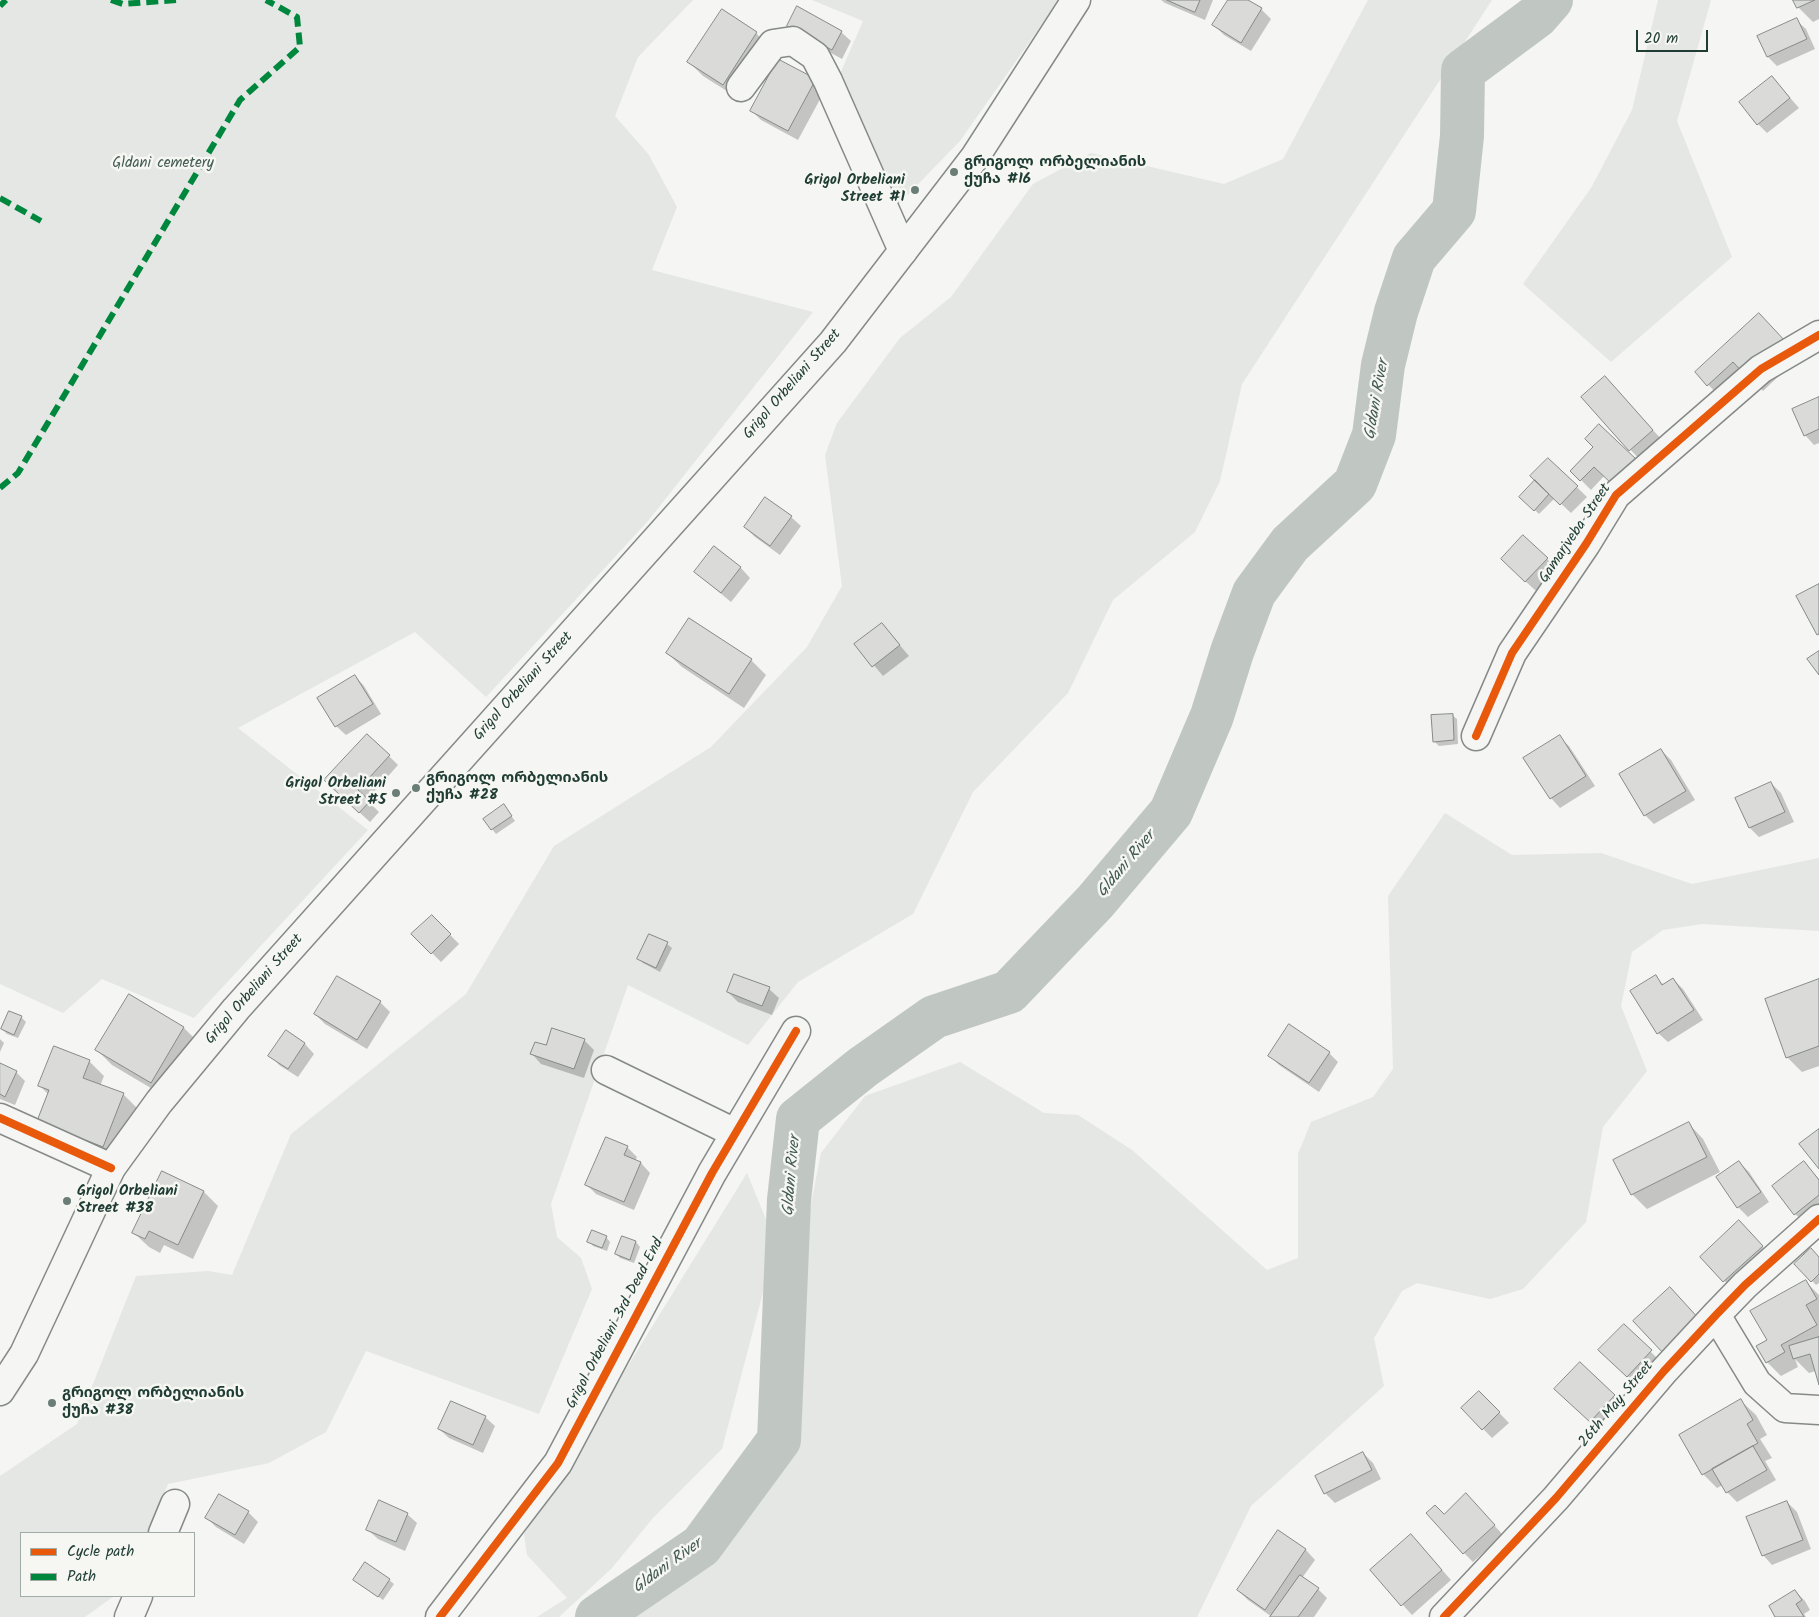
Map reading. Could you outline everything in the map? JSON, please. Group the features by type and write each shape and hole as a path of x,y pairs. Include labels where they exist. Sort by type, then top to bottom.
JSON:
{"street":[{"name":"Grigol Orbeliani Street","path":"0,1390 24,1354 111,1168 159,1102 236,1009 833,342 975,157 1076,0"},
{"path":"741,87 773,44 793,41 815,56 903,251"},
{"name":"Gamarjveba Street","path":"1476,736 1512,653 1616,496 1761,369 1819,335"},
{"name":"Grigol Orbeliani 3rd Dead End","path":"440,1617 558,1463 712,1173 796,1031"},
{"path":"606,1070 735,1133"},
{"path":"0,1118 111,1168"},
{"name":"26th May Street","path":"1444,1617 1556,1498 1664,1371 1716,1315 1819,1219"},
{"path":"1716,1315 1757,1383 1785,1408 1819,1410"},
{"path":"163,1532 175,1504"},
{"path":"129,1617 138,1597"}],"green space":[{"name":"Gldani cemetery","path":"0,0 693,0 638,57 615,116 649,155 677,207 652,270 813,312 648,521 486,697 415,632 238,728 368,830 194,1018 102,979 63,1013 0,984"},
{"path":"812,0 1059,0 960,141 890,213 836,83 863,21"},
{"path":"1368,0 1492,0 1242,384 1220,481 1195,532 1113,600 1068,693 973,792 913,914 798,982 748,1045 628,985 551,1204 557,1237 581,1258 592,1289 539,1414 366,1351 326,1432 269,1463 168,1484 149,1532 20,1532 20,1597 113,1597 85,1617 0,1617 0,1476 77,1424 136,1276 208,1271 232,1275 291,1134 466,994 554,846 711,747 807,647 842,586 825,455 837,423 900,338 951,297 1033,184 1091,153 1224,184 1283,159"},
{"path":"1658,0 1711,0 1677,121 1732,257 1611,362 1523,284 1591,188 1632,110"},
{"path":"1445,813 1512,855 1601,853 1692,884 1819,858 1819,931 1702,924 1663,930 1632,952 1621,1006 1647,1071 1603,1127 1586,1222 1523,1289 1490,1299 1417,1283 1402,1291 1374,1338 1384,1386 1251,1506 1197,1617 628,1617 722,1552 778,1477 795,1386 799,1265 821,1153 865,1096 960,1062 1044,1113 1078,1115 1132,1150 1267,1270 1298,1258 1298,1154 1311,1122 1373,1097 1393,1069 1388,896"},
{"path":"747,1173 774,1239 767,1277 722,1449 653,1518 612,1568 559,1617 537,1617 567,1598 527,1555 524,1534"}],"building":[{"path":"1167,0 1200,0 1195,12"},
{"path":"1228,0 1248,0 1262,8 1241,43 1212,25"},
{"path":"1793,0 1815,0 1797,8"},
{"path":"797,6 842,31 832,50 787,26"},
{"path":"722,9 757,32 723,85 687,62"},
{"path":"1797,18 1807,39 1767,57 1757,36"},
{"path":"778,59 816,79 788,131 750,111"},
{"path":"1772,76 1790,98 1757,125 1739,102"},
{"path":"1759,313 1786,342 1747,377 1733,362 1707,386 1695,372"},
{"path":"1605,376 1653,430 1629,451 1581,397"},
{"path":"1819,397 1819,429 1804,436 1792,409"},
{"path":"1599,424 1637,460 1613,485 1594,467 1580,481 1570,471 1593,447 1585,439"},
{"path":"1548,458 1578,486 1560,505 1530,476"},
{"path":"1535,480 1549,494 1534,511 1519,497"},
{"path":"765,497 792,516 770,546 744,527"},
{"path":"1523,535 1548,558 1525,582 1501,559"},
{"path":"714,546 741,567 721,593 694,572"},
{"path":"1819,584 1819,634 1817,635 1796,596"},
{"path":"689,618 752,659 729,694 666,653"},
{"path":"882,623 900,645 872,667 854,644"},
{"path":"1819,651 1819,675 1807,659"},
{"path":"355,675 373,704 335,727 317,698"},
{"path":"1453,714 1454,740 1433,742 1431,715"},
{"path":"367,734 390,755 358,790 370,801 359,813 324,780"},
{"path":"1560,735 1586,776 1550,799 1523,758"},
{"path":"1661,749 1686,791 1644,816 1619,774"},
{"path":"1771,782 1785,812 1749,828 1735,798"},
{"path":"504,804 512,816 491,830 483,819"},
{"path":"432,915 451,934 431,954 411,934"},
{"path":"649,934 668,942 656,968 637,959"},
{"path":"734,974 770,987 762,1006 727,992"},
{"path":"1656,975 1662,985 1673,978 1694,1010 1657,1034 1630,991"},
{"path":"337,976 381,1001 357,1040 314,1014"},
{"path":"1819,979 1819,1046 1786,1058 1765,999"},
{"path":"129,994 184,1027 151,1083 95,1050"},
{"path":"9,1011 22,1016 14,1035 1,1029"},
{"path":"1289,1024 1330,1052 1309,1083 1268,1056"},
{"path":"552,1028 585,1039 574,1069 530,1054 535,1042 546,1045"},
{"path":"286,1030 305,1043 288,1069 268,1056"},
{"path":"54,1046 90,1060 83,1078 124,1093 103,1147 37,1121 49,1090 38,1086"},
{"path":"0,1063 17,1071 5,1097 0,1094"},
{"path":"1689,1122 1707,1157 1631,1195 1613,1160"},
{"path":"1819,1129 1819,1169 1799,1144"},
{"path":"606,1137 628,1146 624,1155 641,1162 624,1202 585,1185"},
{"path":"1739,1161 1761,1192 1737,1208 1716,1177"},
{"path":"1804,1161 1819,1180 1819,1195 1794,1215 1772,1186"},
{"path":"162,1171 204,1191 178,1245 149,1231 145,1239 132,1233"},
{"path":"1739,1220 1763,1246 1723,1282 1700,1257"},
{"path":"592,1230 607,1236 602,1248 587,1242"},
{"path":"622,1236 636,1241 630,1260 615,1254"},
{"path":"1811,1248 1819,1257 1819,1274 1811,1282 1794,1264"},
{"path":"1806,1280 1817,1299 1806,1305 1817,1325 1781,1345 1785,1352 1766,1363 1756,1346 1767,1340 1750,1311"},
{"path":"1670,1287 1700,1320 1664,1354 1633,1321"},
{"path":"1624,1324 1652,1350 1627,1377 1598,1350"},
{"path":"1819,1337 1819,1385 1810,1354 1793,1359 1789,1346"},
{"path":"1580,1362 1615,1395 1590,1422 1554,1389"},
{"path":"1479,1391 1500,1412 1482,1430 1461,1408"},
{"path":"1741,1399 1753,1420 1747,1424 1758,1443 1702,1475 1679,1435"},
{"path":"451,1401 486,1416 473,1445 438,1429"},
{"path":"1753,1446 1767,1470 1726,1493 1712,1469"},
{"path":"1363,1452 1372,1470 1324,1494 1315,1476"},
{"path":"1466,1493 1495,1525 1463,1554 1426,1513 1435,1505 1444,1514"},
{"path":"219,1494 249,1511 235,1535 205,1518"},
{"path":"379,1500 408,1513 396,1542 366,1530"},
{"path":"1787,1501 1803,1540 1762,1556 1746,1517"},
{"path":"1278,1530 1306,1549 1265,1610 1237,1590"},
{"path":"1411,1534 1442,1570 1401,1606 1370,1570"},
{"path":"365,1562 390,1579 378,1597 353,1580"},
{"path":"1300,1575 1319,1588 1298,1617 1270,1617"},
{"path":"1795,1590 1802,1600 1796,1604 1804,1617 1775,1617 1769,1606"}],"waterway":[{"name":"Gldani River","path":"597,1617 701,1546 779,1440 789,1200 798,1119 863,1067 934,1017 1009,992 1095,902 1171,812 1212,716 1232,652 1254,593 1290,544 1355,484 1374,435 1383,365 1396,312 1414,258 1454,211 1462,136 1463,71 1537,16 1551,0"}],"marked path":[{"path":"0,6 6,0"},
{"path":"111,0 123,4 176,0"},
{"path":"0,488 18,473 240,100 300,47 297,17 266,0"},
{"path":"0,198 41,221"}],"cycle path":[{"path":"1476,736 1512,653 1586,544 1616,495 1761,369 1819,335"},
{"path":"440,1617 558,1463 712,1173 796,1031"},
{"path":"0,1118 111,1168"},
{"path":"1444,1617 1556,1498 1664,1371 1716,1315 1745,1285 1819,1219"}],"place":[{"name":"გრიგოლ ორბელიანის ქუჩა #16","path":"954,172"},
{"name":"Grigol Orbeliani Street #1","path":"915,190"},
{"name":"გრიგოლ ორბელიანის ქუჩა #28","path":"416,788"},
{"name":"Grigol Orbeliani Street #5","path":"396,793"},
{"name":"Grigol Orbeliani Street #38","path":"67,1201"},
{"name":"გრიგოლ ორბელიანის ქუჩა #38","path":"52,1403"}]}
